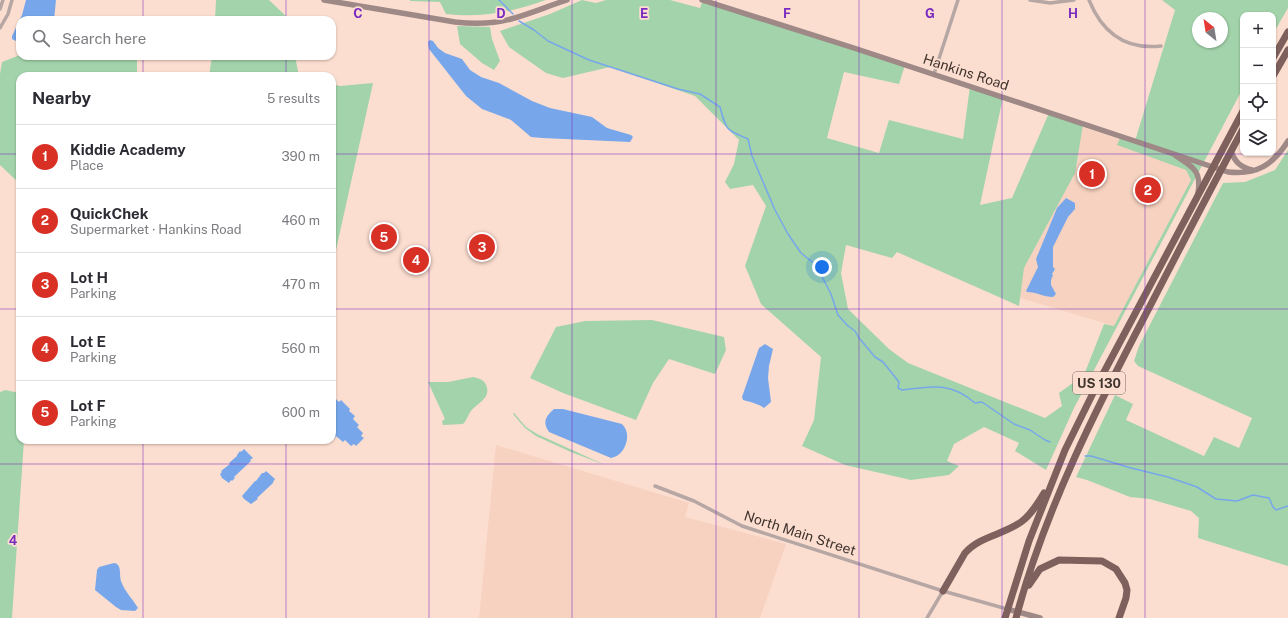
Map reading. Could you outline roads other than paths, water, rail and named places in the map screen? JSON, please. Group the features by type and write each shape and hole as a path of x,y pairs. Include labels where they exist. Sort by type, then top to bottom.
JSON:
{"highway":[{"path":"1276,53 1288,32"},
{"path":"1276,71 1288,50"},
{"name":"US 130","path":"1005,618 1029,541 1068,443 1096,387 1240,117"},
{"name":"US 130","path":"1017,615 1051,513 1088,427 1240,134"},
{"path":"942,591 969,548 978,542 1024,520 1056,474"},
{"path":"1024,592 1040,569 1059,560 1102,561 1116,569 1125,583 1127,590 1126,598 1119,618"}],"main road":[{"path":"324,0 468,23 492,22 511,19 567,0"},
{"name":"Hankins Road","path":"702,0 934,74 1214,166 1228,172 1246,173 1254,171"},
{"path":"1231,151 1239,165 1254,171 1273,160 1288,141"},
{"path":"1165,150 1195,169 1198,174 1199,184 1196,199"},
{"path":"1007,609 1017,615 1040,618"}],"street":[{"path":"0,9 3,0"},
{"path":"0,28 8,14 12,0"},
{"path":"934,74 958,0"},
{"path":"1030,0 1050,3 1074,0"},
{"path":"1089,0 1100,22 1117,37 1141,46 1161,46"},
{"name":"North Main Street","path":"655,486 694,501 742,526 942,591 1007,609"},
{"path":"927,618 942,591"}],"water":[{"path":"26,0 56,0 54,16 22,15"},
{"path":"16,28 16,41 12,39"},
{"path":"430,40 433,41 438,48 445,53 462,59 470,70 481,77 499,83 532,101 550,108 592,117 607,128 631,135 633,137 630,142 531,137 511,120 482,109 466,96 429,49 428,42"},
{"path":"1066,198 1075,203 1075,209 1068,217 1053,247 1053,267 1055,269 1052,274 1051,285 1056,294 1053,297 1050,297 1027,292 1026,291 1038,267 1036,259 1057,208"},
{"path":"765,344 773,349 768,378 771,402 764,408 757,404 743,400 742,397 759,348"},
{"path":"336,399 339,402 341,400 350,409 349,411 355,416 353,419 359,425 357,427 363,433 361,436 364,438 356,446 354,444 351,446 345,440 343,442 336,436"},
{"path":"554,409 563,409 622,424 627,433 624,449 616,456 611,458 549,432 545,422 549,414"},
{"path":"244,449 253,458 229,483 222,478 220,474 222,472 221,471 230,464 229,463 240,451 241,452"},
{"path":"266,471 275,479 273,483 257,498 258,499 251,504 242,496 262,473"},
{"path":"114,563 119,567 121,581 124,588 138,608 135,611 121,610 95,590 97,570 99,567"}],"waterway":[{"path":"499,0 513,14"},
{"path":"519,21 548,41 589,60 678,89 700,94 720,107 728,128 748,139 752,156 775,210 788,234 801,253 816,265 831,294 838,315 855,331 875,357 883,362 899,382 898,388 902,390 922,387 940,387 958,392 975,403 982,402 1014,424 1030,430 1050,442"},
{"path":"1085,456 1091,456 1168,477 1197,487 1216,499 1237,501 1253,495 1269,498 1276,510 1288,506"}],"place":[{"name":"Kiddie Academy","path":"1092,174"},
{"name":"QuickChek","path":"1148,190"},
{"name":"Lot F","path":"384,237"},
{"name":"Lot H","path":"482,247"},
{"name":"Lot E","path":"416,260"}]}
